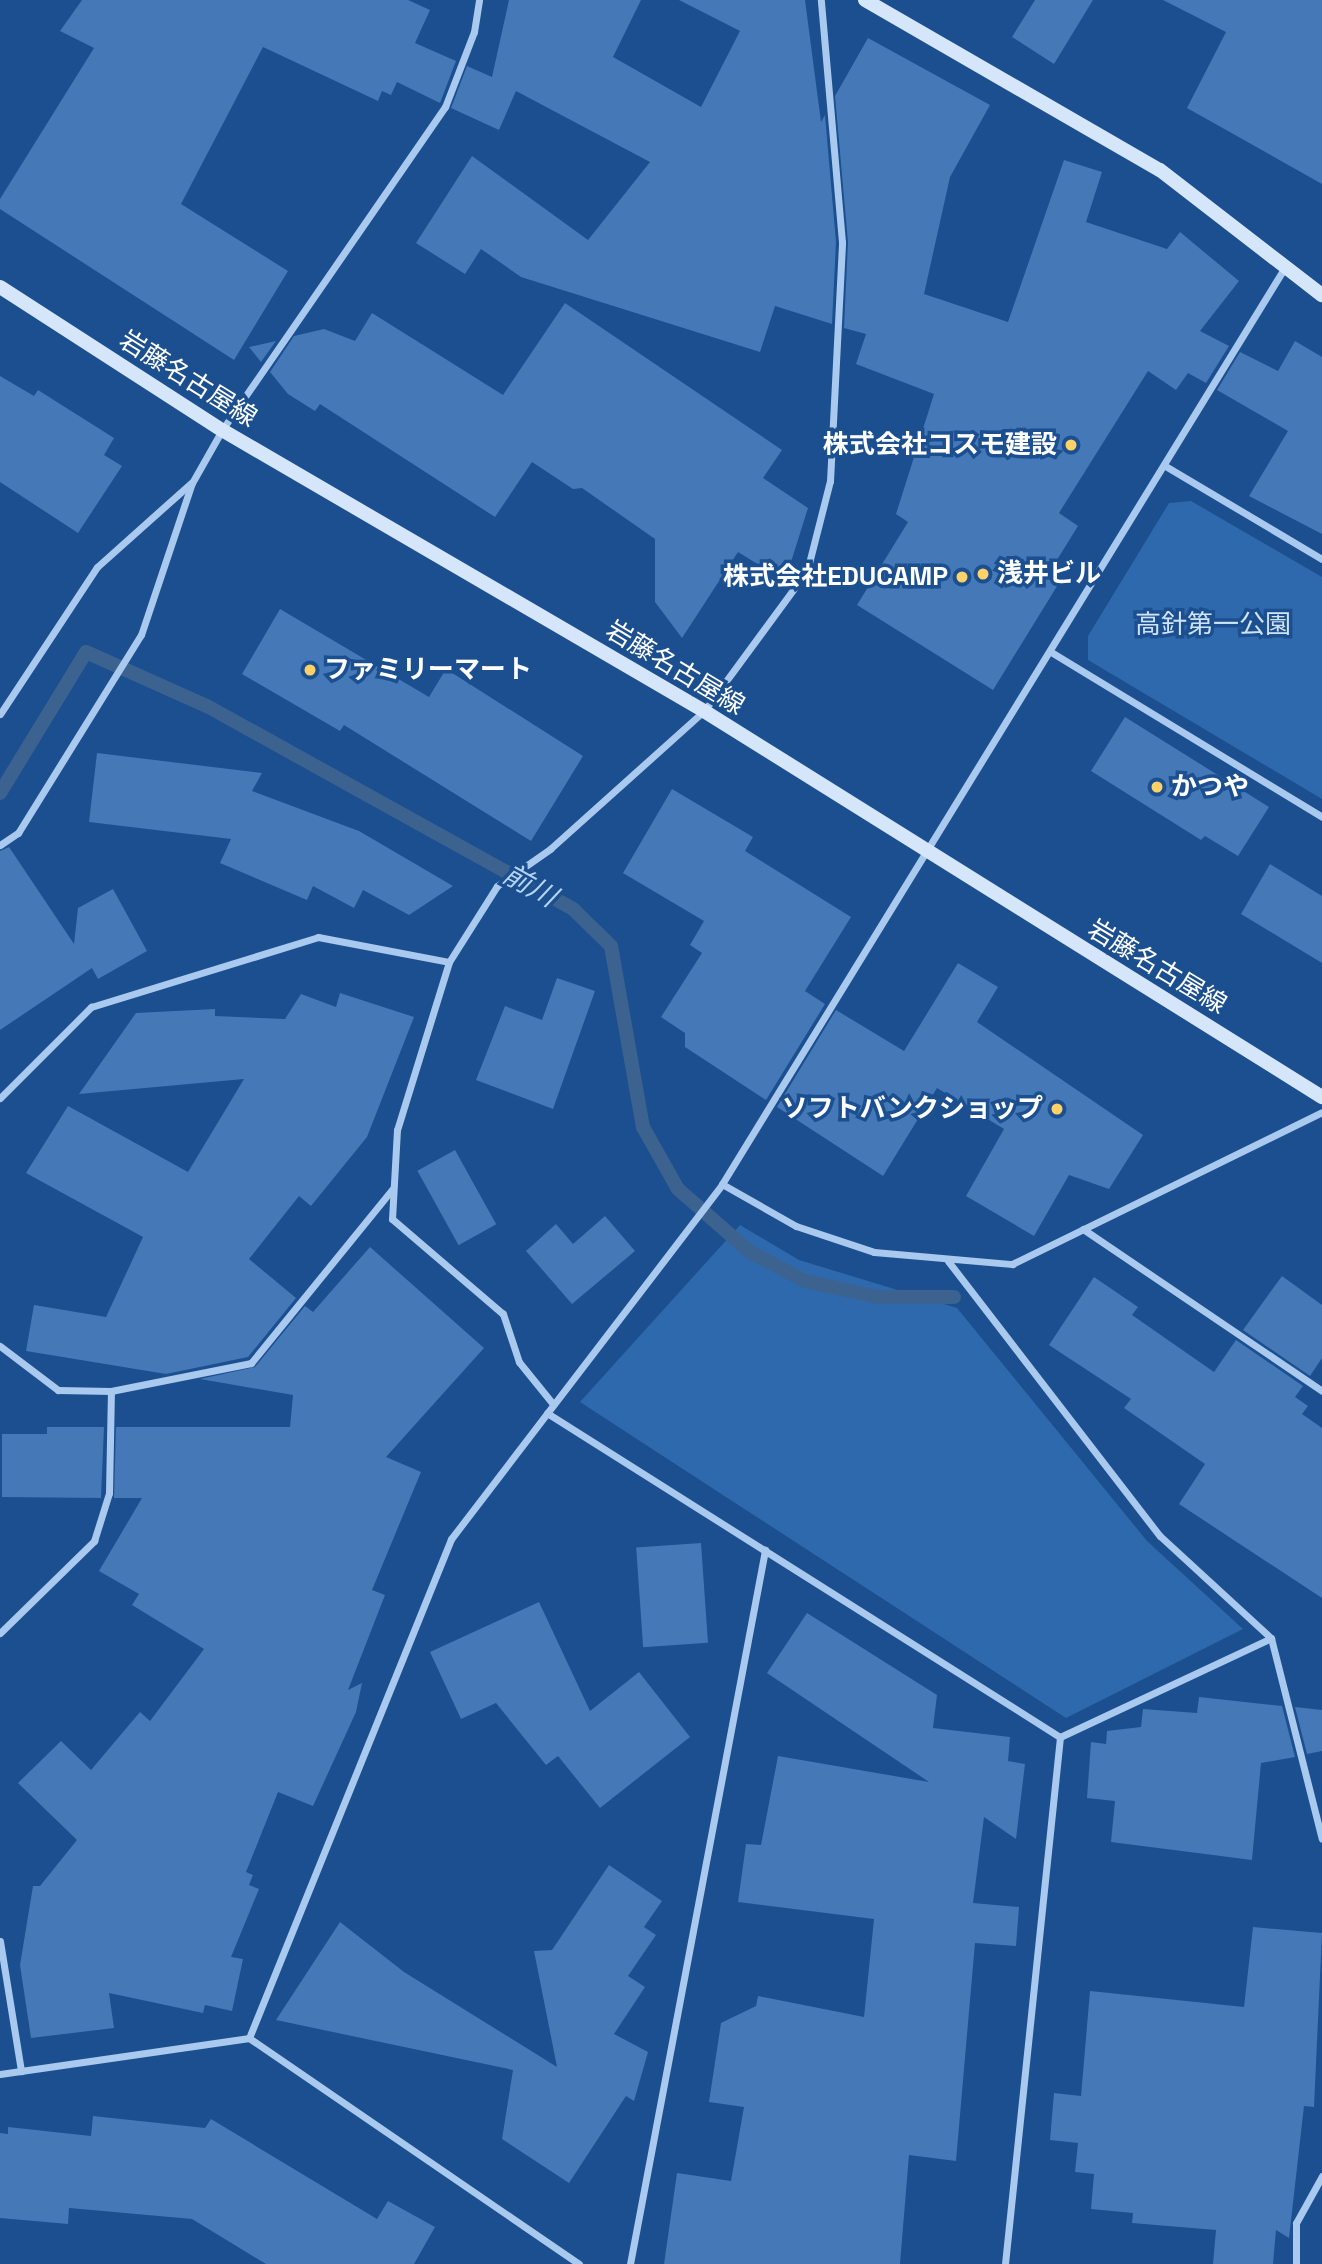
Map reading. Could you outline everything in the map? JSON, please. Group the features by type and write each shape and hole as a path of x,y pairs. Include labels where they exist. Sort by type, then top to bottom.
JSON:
{"main road":[{"path":"865,0 1160,170 1287,263 1322,295"},
{"name":"岩藤名古屋線","path":"0,287 222,430 704,711 925,854 1322,1097"}],"street":[{"path":"0,845 18,833 141,635 192,483 222,430 445,107 474,32 479,0"},
{"path":"553,1404 519,1362 503,1314 392,1219 397,1130 449,962 497,886 550,849 704,711 807,571 830,481 842,242 821,0"},
{"path":"249,2038 450,1539 722,1184 1167,467 1287,263"},
{"path":"1167,467 1322,559"},
{"path":"0,714 97,567 192,483"},
{"path":"1051,652 1322,817"},
{"path":"0,1098 91,1007 318,937 449,962"},
{"path":"722,1184 796,1226 874,1252 948,1261 1012,1264 1322,1112"},
{"path":"0,1346 58,1391 111,1391 251,1363 394,1187"},
{"path":"1083,1229 1322,1391"},
{"path":"948,1261 1160,1536 1271,1638 1322,1839"},
{"path":"0,1633 94,1541 109,1493 111,1391"},
{"path":"547,1413 1060,1737"},
{"path":"630,2264 765,1550"},
{"path":"1060,1737 1271,1638"},
{"path":"1005,2264 1060,1737"},
{"path":"0,1941 21,2071"},
{"path":"0,2074 249,2038 579,2264"},
{"path":"1296,2264 1296,2222 1322,2176"}],"green space":[{"name":"高針第一公園","path":"1191,501 1322,577 1322,799 1088,660 1088,636 1169,503"},
{"path":"740,1225 799,1260 957,1308 1147,1541 1243,1629 1066,1718 580,1402"}],"building":[{"path":"82,0 408,0 430,10 415,43 456,61 440,103 397,82 391,95 382,91 378,101 263,47 181,204 288,271 234,360 0,209 0,199 94,48 60,31"},
{"path":"509,0 641,0 613,57 701,107 740,31 679,0 805,0 821,122 825,115 836,242 832,324 775,306 760,352 521,277 481,249 465,274 416,243 472,156 588,240 650,162 516,91 499,130 451,108 467,66 492,77"},
{"path":"1035,0 1093,0 1054,64 1012,37"},
{"path":"1163,0 1322,0 1322,184 1187,108 1226,32"},
{"path":"868,38 990,105 950,177 924,294 1008,322 1064,160 1102,172 1086,222 1167,249 1180,232 1239,281 1200,331 1229,346 1206,383 1188,373 1176,390 1148,371 1059,513 1078,526 1047,576 1059,583 993,690 857,605 908,522 896,514 934,394 856,364 866,334 844,328 848,242 835,96"},
{"path":"565,303 782,450 763,478 808,508 785,581 738,552 682,638 655,602 655,539 582,488 573,489 532,462 495,517 320,404 315,411 288,394 270,372 294,336 324,329 355,341 372,313 503,395"},
{"path":"276,341 261,362 249,347"},
{"path":"1295,341 1322,357 1322,534 1249,496 1288,431 1217,390 1240,352 1278,371"},
{"path":"0,376 34,396 38,390 114,438 104,455 122,466 78,533 0,482"},
{"path":"280,609 429,697 446,669 583,756 531,841 344,725 340,731 242,674"},
{"path":"1125,717 1269,807 1238,856 1205,836 1201,840 1091,771"},
{"path":"97,753 262,773 252,791 359,831 453,886 409,915 363,890 354,908 313,886 307,900 220,863 231,839 89,822"},
{"path":"672,789 753,837 745,851 851,917 805,991 825,1004 766,1100 685,1047 685,1033 661,1017 702,953 690,945 704,921 623,873"},
{"path":"9,847 74,944 78,908 113,889 147,951 98,979 92,968 0,1030 0,851"},
{"path":"1270,864 1322,896 1322,963 1241,914"},
{"path":"958,963 998,987 977,1022 1143,1135 1109,1189 1069,1175 1034,1236 966,1196 1004,1129 937,1088 883,1176 777,1107 836,1010 904,1051"},
{"path":"557,978 595,991 553,1109 476,1080 505,1006 542,1020"},
{"path":"340,993 414,1017 367,1137 311,1206 299,1196 249,1259 296,1298 248,1357 166,1374 26,1351 34,1305 106,1317 143,1237 26,1173 68,1106 188,1172 244,1079 79,1094 136,1013 215,1009 215,1016 285,1019 301,994 336,1007"},
{"path":"455,1150 496,1224 459,1245 417,1171"},
{"path":"605,1216 635,1251 572,1304 526,1251 556,1224 573,1244"},
{"path":"370,1247 484,1348 386,1457 421,1472 372,1590 385,1595 348,1690 362,1683 356,1712 313,1806 278,1792 246,1872 253,1875 249,1885 259,1889 231,1957 243,1959 232,2011 205,2005 203,2013 109,1993 114,2028 31,2038 20,1965 33,1886 40,1886 77,1840 18,1783 61,1741 91,1770 140,1712 150,1721 204,1649 132,1605 139,1594 99,1571 142,1498 114,1498 116,1427 290,1427 293,1395 200,1379 255,1367 305,1306 313,1312"},
{"path":"1282,1276 1322,1305 1322,1358 1310,1376 1243,1330"},
{"path":"1094,1277 1138,1307 1132,1315 1214,1372 1236,1340 1303,1386 1295,1397 1308,1406 1302,1414 1322,1428 1322,1598 1179,1504 1205,1464 1124,1408 1131,1399 1049,1345"},
{"path":"47,1427 104,1427 101,1498 2,1497 2,1434 47,1434"},
{"path":"701,1543 708,1643 643,1647 636,1548"},
{"path":"539,1602 590,1711 639,1672 690,1737 600,1808 558,1756 546,1765 496,1703 461,1719 430,1652"},
{"path":"807,1613 937,1695 933,1728 1010,1737 1008,1761 1025,1764 1016,1839 984,1817 973,1903 1019,1907 1016,1946 975,1943 956,2161 909,2155 900,2264 664,2264 677,2173 731,2181 744,2107 709,2102 721,2023 756,2006 758,1996 864,2017 874,1919 738,1902 746,1844 761,1845 778,1756 929,1782 767,1673"},
{"path":"1199,1697 1282,1706 1295,1757 1261,1763 1252,1860 1111,1842 1115,1801 1087,1798 1091,1742 1106,1744 1107,1731 1141,1727 1143,1709 1197,1713"},
{"path":"1295,1707 1322,1710 1322,1751 1307,1754"},
{"path":"609,1865 662,1901 644,1927 656,1935 628,1976 645,1987 614,2034 648,2052 634,2101 626,2096 569,2183 502,2139 513,2070 276,2020 340,1922 404,1972 557,2067 534,1951 552,1950"},
{"path":"1253,1927 1322,1933 1314,2107 1304,2106 1289,2238 1276,2230 1273,2264 1213,2264 1216,2230 1132,2223 1133,2213 1091,2209 1094,2174 1075,2172 1078,2143 1050,2140 1054,2093 1081,2096 1090,1991 1244,2007"},
{"path":"93,2116 205,2128 211,2119 377,2219 388,2201 435,2227 414,2264 266,2264 192,2219 69,2208 68,2224 0,2218 0,2133 8,2134 8,2127 91,2136"}],"waterway":[{"name":"前川","path":"0,793 86,652 207,706 573,909 611,946 643,1127 678,1189 750,1252 805,1281 877,1297 954,1297"}],"place":[{"name":"株式会社コスモ建設","path":"1071,445"},
{"name":"浅井ビル","path":"983,574"},
{"name":"株式会社EDUCAMP","path":"962,577"},
{"name":"ファミリーマート","path":"310,670"},
{"name":"かつや","path":"1157,787"},
{"name":"ソフトバンクショップ","path":"1057,1109"}]}
